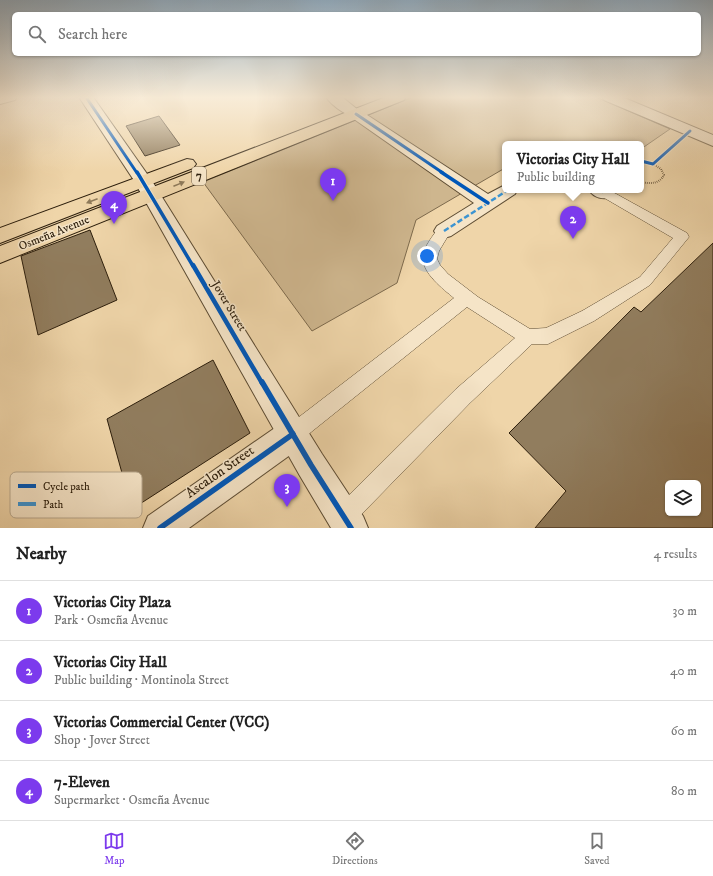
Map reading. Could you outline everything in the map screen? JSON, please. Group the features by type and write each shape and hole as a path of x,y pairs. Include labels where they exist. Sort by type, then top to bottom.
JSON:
{"main road":[{"name":"Osmeña Avenue","path":"0,255 147,188 305,122"},
{"name":"Osmeña Avenue","path":"0,236 147,188"}],"street":[{"name":"Jover Street","path":"103,122 147,188 293,434 348,522"},
{"path":"368,122 488,203"},
{"path":"668,122 713,141"},
{"path":"444,231 503,193"},
{"name":"Ascalon Street","path":"165,527 293,434"}],"lane":[{"path":"444,231 435,243 430,259 434,270 453,289 528,337 548,336 588,316 645,280 682,237 603,193"},
{"path":"293,434 466,298"},
{"path":"348,522 463,396 528,337"}],"path":[{"path":"653,164 690,131"},
{"path":"644,162 653,164 661,169 664,175 662,180 655,183 644,182"}],"shaded area":[{"path":"352,122 653,122 670,129 644,147 644,141 502,141 502,170 416,220 397,283 312,331 203,182"}],"building":[{"path":"140,122 163,122 180,145 145,156 126,126"},
{"path":"90,230 117,300 38,335 21,256"},
{"path":"713,243 713,528 535,528 566,491 509,433 634,307 641,312"},
{"path":"213,360 250,433 142,503 142,472 122,472 107,419"}],"marked path":[{"path":"444,231 503,193"}],"cycle path":[{"path":"103,122 143,181 311,465 351,528"},
{"path":"367,122 488,203"},
{"path":"644,162 653,164 690,131"},
{"path":"160,528 293,434"}],"place":[{"name":"Victorias City Plaza","path":"333,201"},
{"name":"7-Eleven","path":"114,224"},
{"name":"Victorias City Hall","path":"573,239"},
{"name":"Victorias Commercial Center (VCC)","path":"287,507"}]}
